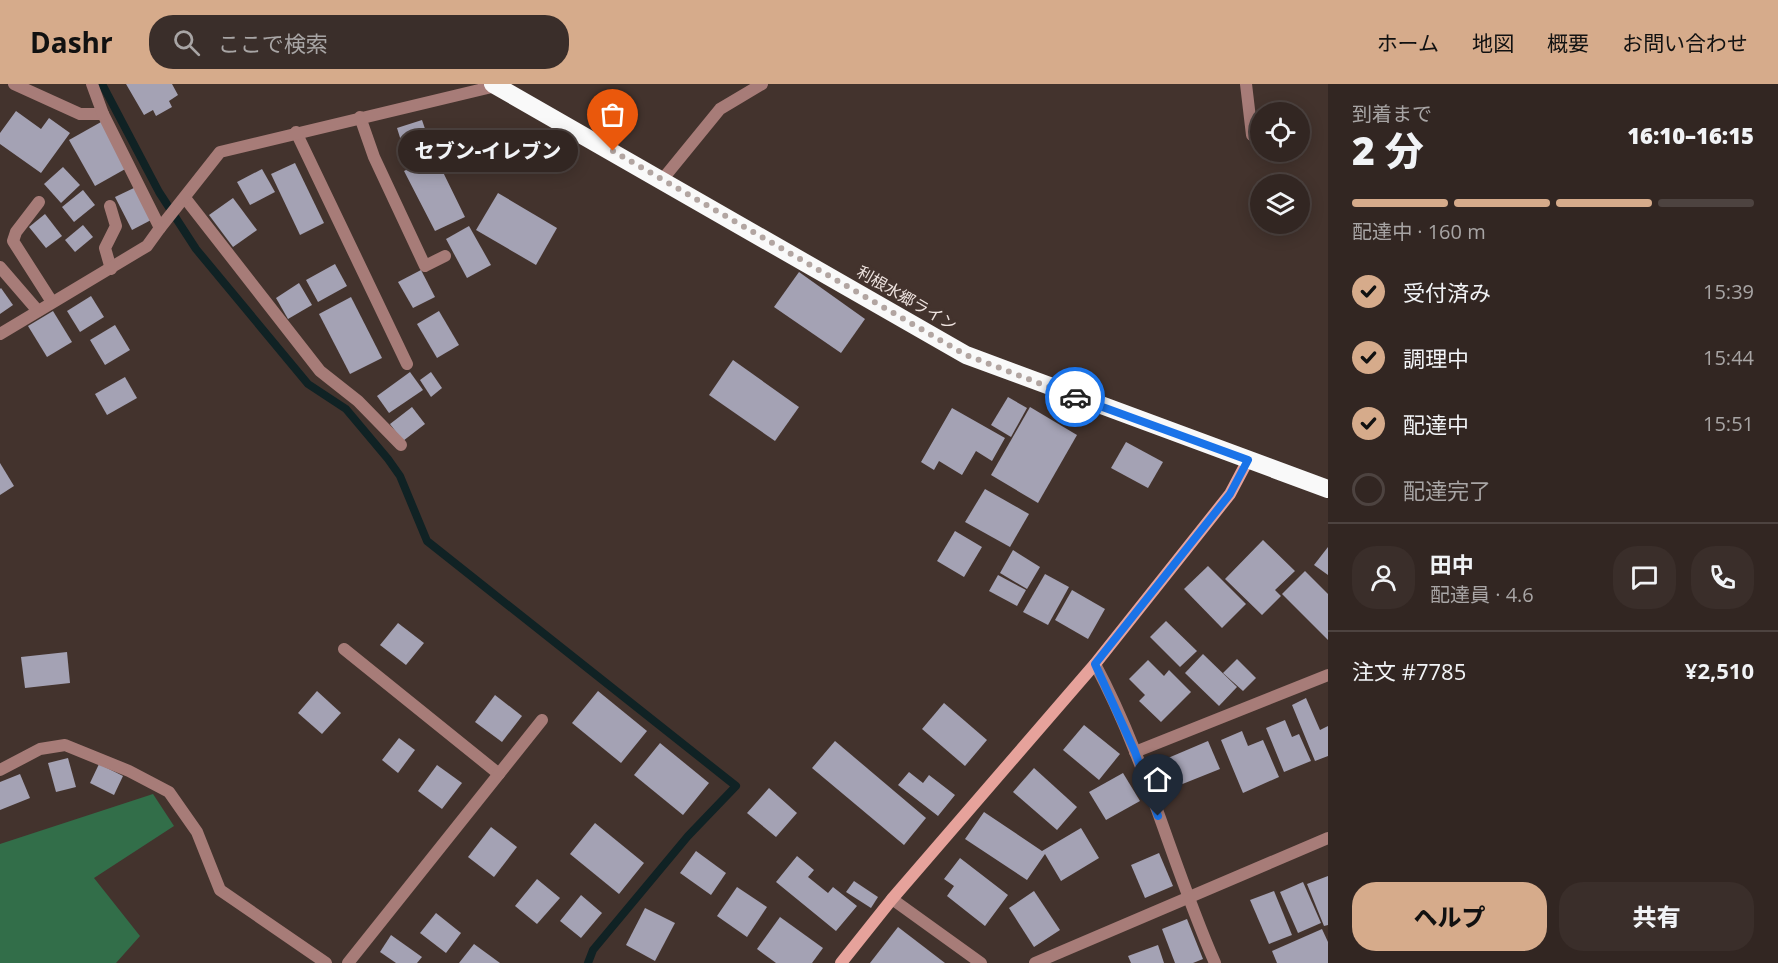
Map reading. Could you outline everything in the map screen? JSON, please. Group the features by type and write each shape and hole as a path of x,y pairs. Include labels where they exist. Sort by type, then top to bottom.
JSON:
{"highway":[{"name":"利根水郷ライン","path":"494,85 966,355 1328,489"}],"street":[{"path":"14,84 80,114 103,114"},
{"path":"92,84 103,114 164,224"},
{"path":"662,180 720,110 762,84"},
{"path":"1246,84 1250,118"},
{"path":"0,334 147,246 220,152 494,85"},
{"path":"360,117 374,157 425,266 445,256"},
{"path":"296,132 407,364"},
{"path":"183,201 320,371 358,401 401,445"},
{"path":"39,202 16,232 13,241 52,302"},
{"path":"110,206 116,226 105,248 111,269"},
{"path":"0,267 38,311"},
{"path":"841,963 891,899 1095,664 1230,494 1248,460"},
{"path":"344,649 499,774"},
{"path":"1095,664 1135,752 1188,900 1215,963"},
{"path":"1135,752 1328,675"},
{"path":"348,963 542,720"},
{"path":"0,770 40,749 65,745 129,771 169,792 197,832 220,890 326,963"},
{"path":"1035,963 1188,900 1328,838"},
{"path":"891,899 981,963"}],"green space":[{"path":"153,794 174,826 94,878 140,936 116,963 0,963 0,844"}],"building":[{"path":"126,84 172,84 178,95 169,101 172,107 156,116 153,110 144,115"},
{"path":"16,111 41,129 49,118 70,133 41,173 0,144 0,133"},
{"path":"422,120 434,155 408,163 397,128"},
{"path":"101,122 127,168 95,186 69,140"},
{"path":"429,159 434,169 440,166 465,217 435,231 404,171"},
{"path":"295,163 324,223 300,235 271,174"},
{"path":"63,167 80,185 61,203 44,184"},
{"path":"262,169 275,192 250,205 237,182"},
{"path":"136,187 153,219 132,230 115,197"},
{"path":"83,190 95,205 74,222 62,207"},
{"path":"498,193 557,228 536,265 476,230"},
{"path":"233,198 257,230 233,247 209,215"},
{"path":"45,214 62,236 46,248 29,227"},
{"path":"83,225 93,237 75,252 65,240"},
{"path":"469,226 491,265 467,278 446,239"},
{"path":"335,264 347,286 318,302 306,280"},
{"path":"421,270 435,297 413,308 398,282"},
{"path":"799,272 865,319 841,353 774,307"},
{"path":"299,283 312,305 288,319 276,298"},
{"path":"0,289 13,305 0,314"},
{"path":"91,296 104,317 80,332 67,311"},
{"path":"351,297 382,358 350,374 319,314"},
{"path":"53,311 72,342 47,357 28,326"},
{"path":"439,311 459,345 437,358 417,324"},
{"path":"115,325 130,350 105,365 90,340"},
{"path":"733,360 799,407 775,441 709,395"},
{"path":"410,372 423,390 389,413 377,396"},
{"path":"431,372 442,388 431,397 420,380"},
{"path":"125,377 137,398 107,415 95,394"},
{"path":"1008,397 1027,408 1011,437 991,425"},
{"path":"412,407 425,424 403,441 390,424"},
{"path":"1030,407 1077,435 1038,503 991,475"},
{"path":"952,408 1005,438 992,461 976,451 962,475 939,461 934,470 921,462"},
{"path":"1126,442 1163,462 1148,488 1111,468"},
{"path":"0,463 14,486 0,495"},
{"path":"985,489 1029,514 1010,547 965,522"},
{"path":"955,531 982,547 964,577 937,561"},
{"path":"1263,540 1295,571 1275,590 1281,596 1262,615 1225,579"},
{"path":"1328,547 1328,575 1314,565"},
{"path":"1013,550 1040,567 1027,589 1000,573"},
{"path":"1208,566 1246,604 1222,628 1184,589"},
{"path":"1305,571 1328,594 1328,640 1282,594"},
{"path":"1045,574 1069,587 1048,625 1023,612"},
{"path":"998,575 1026,590 1017,606 989,591"},
{"path":"1072,590 1105,609 1088,639 1055,620"},
{"path":"1166,621 1197,651 1180,667 1150,637"},
{"path":"398,623 424,643 406,665 380,645"},
{"path":"67,652 70,683 25,688 21,657"},
{"path":"1203,654 1237,687 1219,706 1185,673"},
{"path":"1237,659 1256,678 1243,691 1223,673"},
{"path":"1148,660 1164,676 1169,670 1191,692 1161,722 1139,701 1145,695 1129,679"},
{"path":"317,691 341,713 322,734 298,713"},
{"path":"598,691 647,731 621,763 572,723"},
{"path":"495,695 522,716 502,742 475,722"},
{"path":"1306,698 1320,730 1328,726 1328,756 1315,761 1292,705"},
{"path":"944,703 987,740 965,766 922,729"},
{"path":"1285,720 1292,737 1299,734 1311,761 1284,772 1266,728"},
{"path":"1084,725 1120,754 1099,780 1063,750"},
{"path":"1242,731 1248,746 1263,740 1279,777 1243,793 1221,740"},
{"path":"399,738 415,750 398,773 382,760"},
{"path":"835,741 926,818 904,845 812,768"},
{"path":"1208,741 1220,769 1180,785 1168,758"},
{"path":"660,743 709,783 683,815 634,775"},
{"path":"68,758 76,787 56,792 48,763"},
{"path":"99,764 123,776 114,795 90,783"},
{"path":"437,765 462,783 442,809 418,791"},
{"path":"1034,768 1077,807 1057,830 1013,792"},
{"path":"909,772 923,783 929,775 955,795 938,816 898,785"},
{"path":"1123,773 1140,801 1106,820 1089,792"},
{"path":"20,774 30,798 0,810 0,782"},
{"path":"769,788 797,813 776,837 747,813"},
{"path":"984,812 1042,851 1081,828 1099,858 1061,881 1045,854 1027,880 965,839"},
{"path":"595,823 644,863 619,894 570,854"},
{"path":"491,827 517,847 494,877 468,857"},
{"path":"696,851 726,873 711,895 680,873"},
{"path":"1159,853 1173,886 1145,898 1131,865"},
{"path":"797,856 814,870 808,877 828,893 833,887 857,906 836,931 776,882"},
{"path":"960,858 1008,895 985,926 947,896 954,886 944,879"},
{"path":"1328,876 1328,925 1324,926 1307,884"},
{"path":"537,879 560,898 537,924 515,906"},
{"path":"854,881 878,897 871,908 846,892"},
{"path":"1303,882 1321,923 1298,933 1280,892"},
{"path":"737,887 767,907 747,937 717,916"},
{"path":"1034,891 1060,930 1034,947 1009,908"},
{"path":"1274,891 1292,935 1269,944 1250,900"},
{"path":"581,895 602,913 581,938 560,921"},
{"path":"645,908 675,923 655,961 626,945"},
{"path":"436,913 461,933 446,953 420,933"},
{"path":"780,917 823,948 812,963 776,963 757,949"},
{"path":"1187,919 1203,959 1193,963 1175,963 1162,929"},
{"path":"898,927 945,963 870,963"},
{"path":"1322,929 1328,942 1328,963 1277,963 1272,951"},
{"path":"391,935 422,957 417,963 396,963 380,952"},
{"path":"474,944 500,963 459,963"},
{"path":"1158,945 1164,963 1131,963 1128,956"}],"waterway":[{"path":"102,84 159,192 196,249 308,384 346,409 388,459 400,476 427,541 736,786 688,836 593,950 588,963"}],"way so far":[{"path":"613,151 966,355 1075,397"}],"place":[{"name":"セブン-イレブン","path":"613,151"}],"route":[{"path":"1075,397 1248,460 1230,494 1095,664 1135,752 1158,816"}]}
